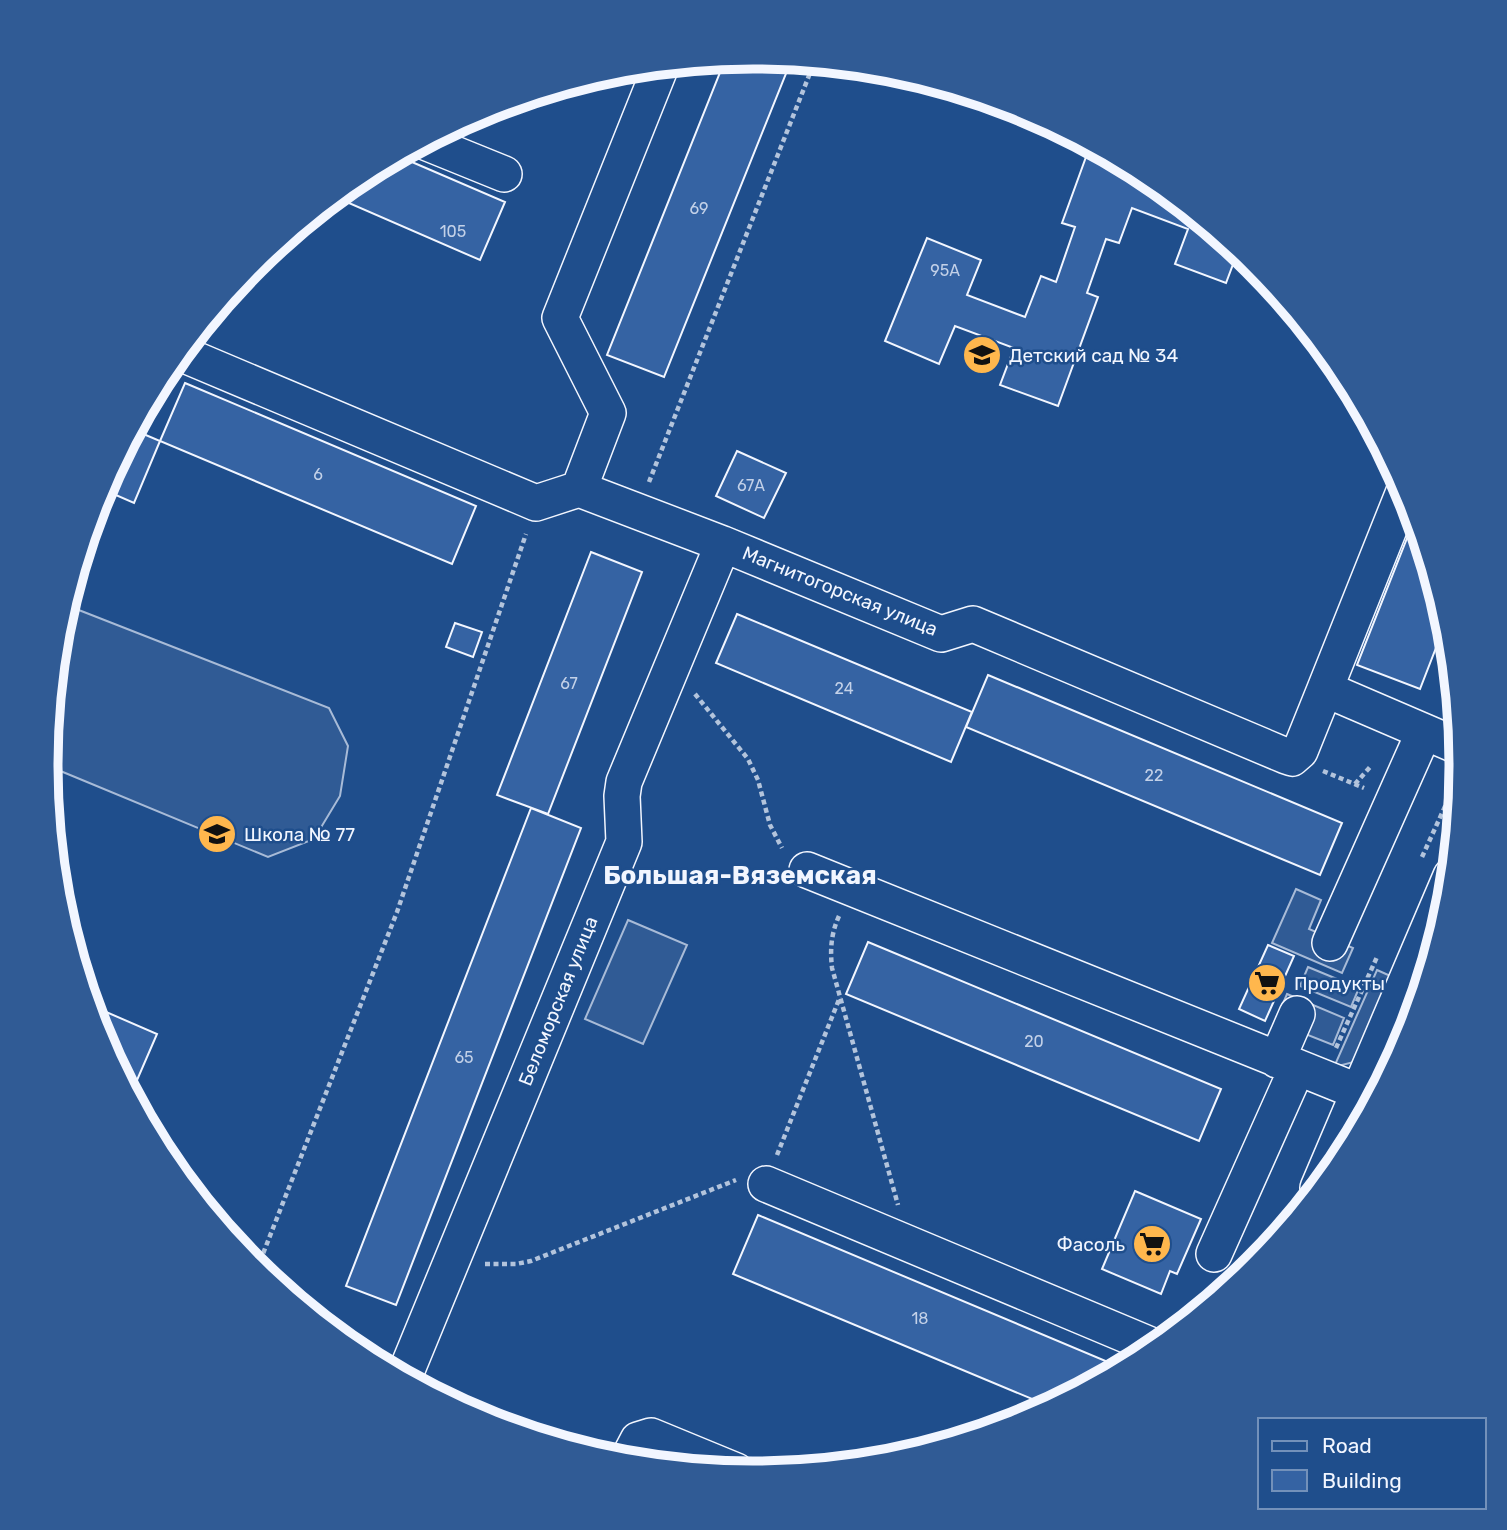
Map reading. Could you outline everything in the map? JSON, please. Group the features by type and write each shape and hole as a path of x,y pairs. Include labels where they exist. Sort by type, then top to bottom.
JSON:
{"street":[{"path":"190,357 537,503 579,489 608,414 559,318 657,76"},
{"path":"436,146 504,174"},
{"name":"Магнитогорская улица","path":"579,489 723,544 941,634 973,624 1292,758"},
{"path":"1292,758 1300,751 1398,505"},
{"name":"Беломорская улица","path":"407,1369 624,842 624,782 723,544"},
{"path":"1325,689 1449,742"},
{"path":"1330,943 1424,732"},
{"path":"807,870 1359,1092"},
{"path":"1336,1145 1429,933"},
{"path":"1214,1254 1287,1064 1297,1014"},
{"path":"766,1184 1142,1342"},
{"path":"633,1450 638,1440 651,1436 707,1459"}],"path":[{"path":"638,511 810,72"},
{"path":"262,1257 397,912 537,503"},
{"path":"667,679 693,691 748,759 758,780 770,825 786,856 807,870"},
{"path":"1292,758 1393,800"},
{"path":"851,888 832,930 832,968 898,1205 888,1235"},
{"path":"453,1258 490,1265 531,1261 730,1181 742,1178 766,1184 840,997"}],"shaded area":[{"path":"76,609 329,708 348,746 340,796 314,839 268,857 58,770 59,719"},
{"path":"1296,889 1321,900 1309,929 1353,948 1342,973 1272,943"},
{"path":"628,920 687,945 643,1044 585,1019"},
{"path":"1308,967 1359,988 1351,1007 1300,986"},
{"path":"1377,970 1395,978 1354,1062 1334,1067"},
{"path":"1287,994 1344,1018 1333,1045 1275,1022"}],"building":[{"path":"721,70 787,70 664,377 607,355"},
{"path":"1087,155 1177,213 1234,262 1226,283 1175,264 1188,229 1132,208 1119,243 1106,239 1087,293 1098,297 1058,406 1000,385 1014,348 955,326 939,364 885,341 927,238 981,260 967,295 1025,317 1041,276 1056,282 1075,227 1062,223"},
{"path":"409,161 505,202 480,260 346,202"},
{"path":"185,383 476,506 452,564 160,441"},
{"path":"142,434 160,441 134,503 113,494"},
{"path":"737,451 786,473 764,518 716,496"},
{"path":"1409,533 1426,585 1438,642 1420,689 1357,665"},
{"path":"591,552 642,572 548,814 497,795"},
{"path":"737,614 972,712 951,762 716,663"},
{"path":"455,623 482,632 473,657 446,647"},
{"path":"988,675 1342,823 1320,875 966,727"},
{"path":"531,808 581,828 396,1305 346,1286"},
{"path":"868,942 1221,1089 1199,1141 846,994"},
{"name":"Продукты","path":"1268,945 1294,956 1265,1021 1239,1009"},
{"path":"103,1011 157,1034 136,1084"},
{"name":"Фасоль","path":"1135,1191 1201,1219 1177,1274 1170,1271 1161,1294 1102,1269"},
{"path":"758,1215 1108,1362 1036,1401 733,1274"}],"place":[{"name":"Детский сад № 34","path":"982,355"},
{"name":"Школа № 77","path":"217,834"},
{"name":"Продукты","path":"1267,983"},
{"name":"Фасоль","path":"1152,1244"}],"district":[{"name":"Большая-Вяземская","path":"740,875"}]}
